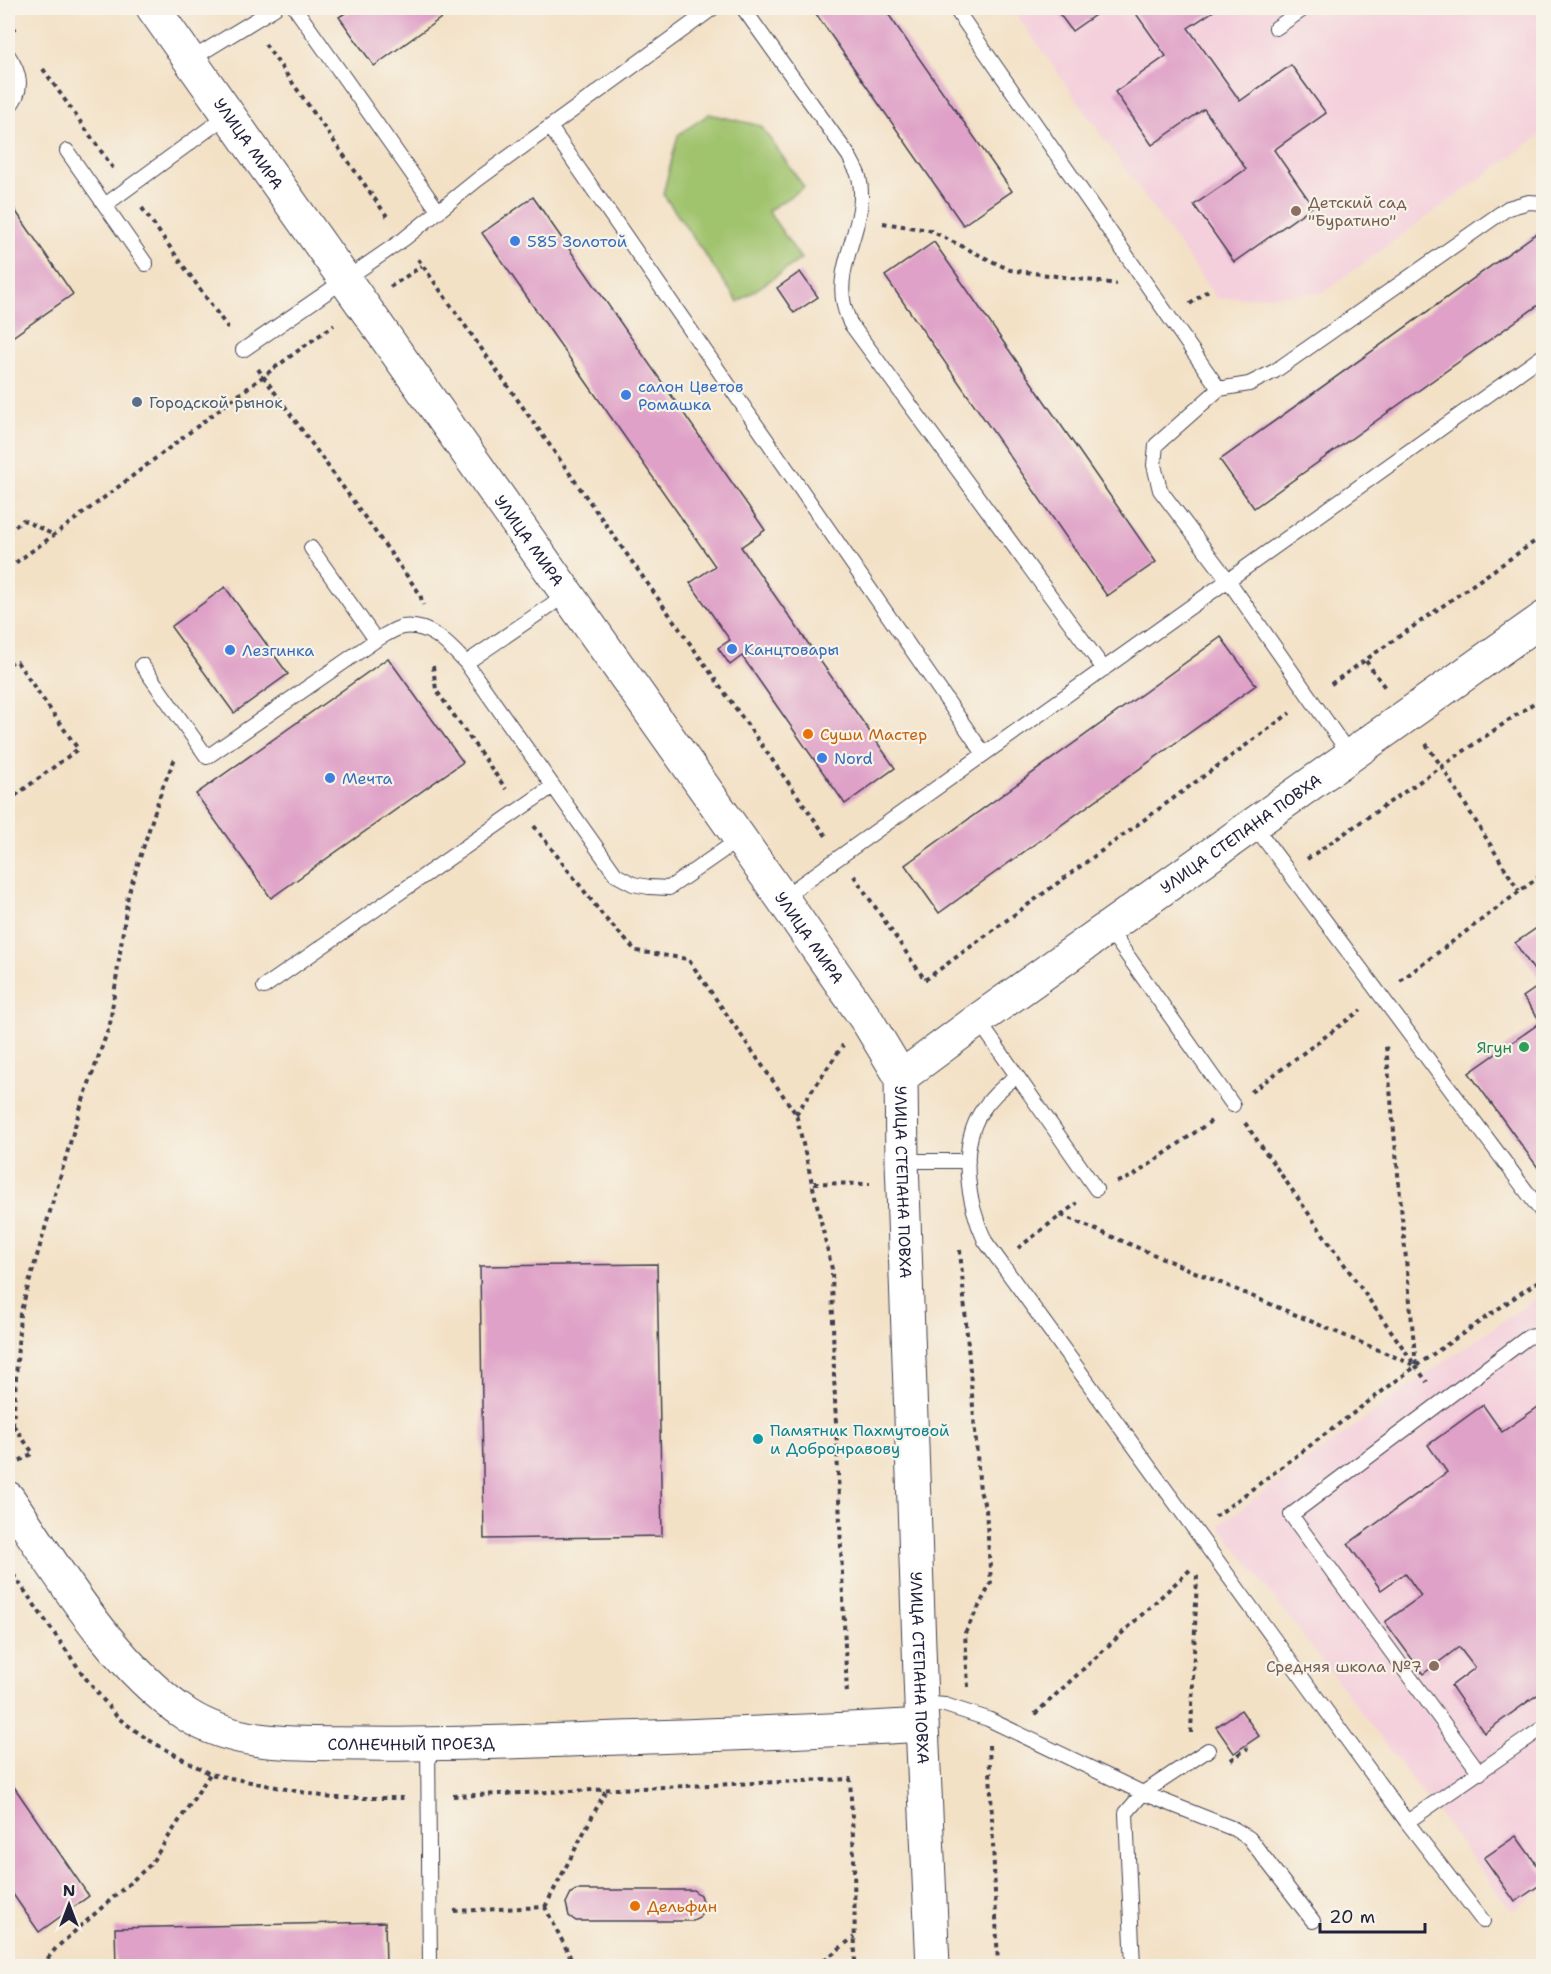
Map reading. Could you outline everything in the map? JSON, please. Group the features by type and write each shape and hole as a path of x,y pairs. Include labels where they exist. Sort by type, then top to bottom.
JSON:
{"street":[{"name":"УЛИЦА МИРА","path":"153,8 738,840 782,898 868,1022 901,1077"},
{"name":"УЛИЦА СТЕПАНА ПОВХА","path":"933,1966 921,1714 901,1077 1108,927 1544,618"},
{"name":"СОЛНЕЧНЫЙ ПРОЕЗД","path":"8,1498 96,1624 128,1664 157,1692 188,1715 209,1726 238,1736 281,1743 428,1745 848,1729 921,1714"}],"lane":[{"path":"190,60 275,8"},
{"path":"295,8 439,212"},
{"path":"243,350 404,240 477,180 713,8"},
{"path":"743,8 849,156 859,177 861,197 858,219 845,265 843,287 844,305 850,323 1104,669"},
{"path":"955,8 1218,389"},
{"path":"1276,28 1305,8"},
{"path":"8,55 18,70 19,89 8,108"},
{"path":"105,205 229,114"},
{"path":"550,127 984,754"},
{"path":"67,151 146,264"},
{"path":"1350,755 1228,580 1160,490 1154,465 1156,445 1218,389 1249,384 1275,372 1508,208 1529,202 1544,203"},
{"path":"782,898 1544,355"},
{"path":"311,548 376,640"},
{"path":"466,663 567,594"},
{"path":"142,665 207,757 376,640 402,627 427,629 447,642 466,663 616,874 633,884 669,888 738,840"},
{"path":"264,987 553,786"},
{"path":"1254,824 1544,1215"},
{"path":"1108,927 1233,1105"},
{"path":"978,1020 1096,1189"},
{"path":"1017,1076 999,1090 980,1113 971,1138 968,1161 970,1200 975,1219 985,1241 1407,1822 1483,1921"},
{"path":"902,1161 968,1161"},
{"path":"1480,1773 1291,1515 1528,1337 1544,1335"},
{"path":"921,1714 945,1705 969,1712 1143,1793 1234,1829 1249,1838 1313,1921"},
{"path":"1407,1822 1544,1727"},
{"path":"428,1745 430,1966"},
{"path":"1132,1966 1126,1813 1143,1793 1208,1750"}],"path":[{"path":"8,20 21,38"},
{"path":"250,22 841,856 925,980 1310,698 1544,535"},
{"path":"41,66 420,594 436,690 520,809 605,918 636,951 688,959 796,1114 832,1269 847,1697"},
{"path":"858,219 929,230 1010,270 1151,289"},
{"path":"8,568 54,536 262,376"},
{"path":"8,532 23,520 54,536"},
{"path":"1366,660 1442,767 1519,891"},
{"path":"8,663 17,662 78,749 8,801"},
{"path":"1289,871 1544,696"},
{"path":"13,1425 20,1314 80,1109 110,1024 128,896 163,786 187,730"},
{"path":"999,1262 1096,1189 1133,1176 1233,1105 1544,873"},
{"path":"1382,995 1416,1366"},
{"path":"796,1114 848,1037"},
{"path":"1233,1105 1416,1366 1440,1404"},
{"path":"813,1183 872,1184"},
{"path":"1061,1215 1416,1366"},
{"path":"959,1246 980,1491 986,1509 991,1583 965,1634 969,1712"},
{"path":"1197,1531 1416,1366 1544,1276"},
{"path":"8,1418 33,1453 8,1468"},
{"path":"1015,1732 1197,1563 1190,1762"},
{"path":"988,1719 998,1966"},
{"path":"42,1966 56,1948 150,1865 210,1774"},
{"path":"850,1779 854,1856 855,1966"},
{"path":"545,1907 606,1790"},
{"path":"429,1912 545,1907"},
{"path":"545,1907 575,1966"},
{"path":"818,1966 854,1937"}],"shaded area":[{"name":"Детский сад \"Буратино\"","path":"1012,8 1543,8 1543,133 1322,293 1217,299"},
{"name":"Средняя школа №7","path":"1543,1294 1543,1889 1512,1911 1219,1525 1423,1376"}],"green space":[{"path":"709,114 761,126 804,187 768,211 801,259 738,302 663,194 678,135"}],"building":[{"path":"353,8 455,8 374,66 339,17"},
{"path":"812,8 884,8 1012,191 963,225"},
{"path":"1055,8 1105,8 1072,31"},
{"path":"1132,8 1218,8 1188,28 1240,101 1291,65 1326,113 1274,150 1313,206 1234,262 1194,205 1246,169 1204,109 1152,145 1115,92 1166,56"},
{"path":"533,197 765,530 741,547 895,768 845,804 742,656 730,665 718,648 730,640 690,583 715,566 482,233"},
{"path":"8,200 73,294 8,340"},
{"path":"1537,233 1544,242 1544,301 1254,508 1220,460"},
{"path":"934,242 1156,562 1107,596 885,276"},
{"path":"800,272 818,297 794,313 777,288"},
{"name":"Лезгинка","path":"225,587 288,674 234,713 171,627"},
{"path":"1221,637 1256,685 939,913 905,865"},
{"name":"Мечта","path":"388,658 463,762 271,898 196,794"},
{"name":"Ягун","path":"1544,923 1544,1176 1469,1073 1541,1022 1523,997 1543,983 1515,943"},
{"path":"657,1264 662,1536 484,1539 480,1266"},
{"path":"1544,1403 1544,1690 1484,1733 1451,1686 1475,1668 1459,1647 1423,1674 1385,1622 1421,1596 1405,1573 1381,1590 1348,1544 1447,1472 1428,1445 1483,1405 1502,1432"},
{"path":"1241,1710 1259,1736 1234,1753 1216,1727"},
{"path":"8,1778 89,1896 39,1932 8,1887"},
{"path":"1516,1836 1544,1875 1544,1882 1515,1902 1484,1858"},
{"name":"Дельфин","path":"576,1890 693,1890 700,1895 704,1908 699,1918 693,1921 576,1921 569,1916 566,1903 571,1893"},
{"path":"385,1922 386,1966 116,1966 115,1928"}],"place":[{"name":"Детский сад \"Буратино\"","path":"1296,211"},
{"name":"585 Золотой","path":"515,241"},
{"name":"салон Цветов Ромашка","path":"626,395"},
{"name":"Городской рынок","path":"137,402"},
{"name":"Канцтовары","path":"732,649"},
{"name":"Лезгинка","path":"230,650"},
{"name":"Суши Мастер","path":"808,734"},
{"name":"Nord","path":"822,758"},
{"name":"Мечта","path":"330,778"},
{"name":"Ягун","path":"1524,1047"},
{"name":"Памятник Пахмутовой и Добронравову","path":"758,1439"},
{"name":"Средняя школа №7","path":"1434,1666"},
{"name":"Дельфин","path":"635,1906"}]}
